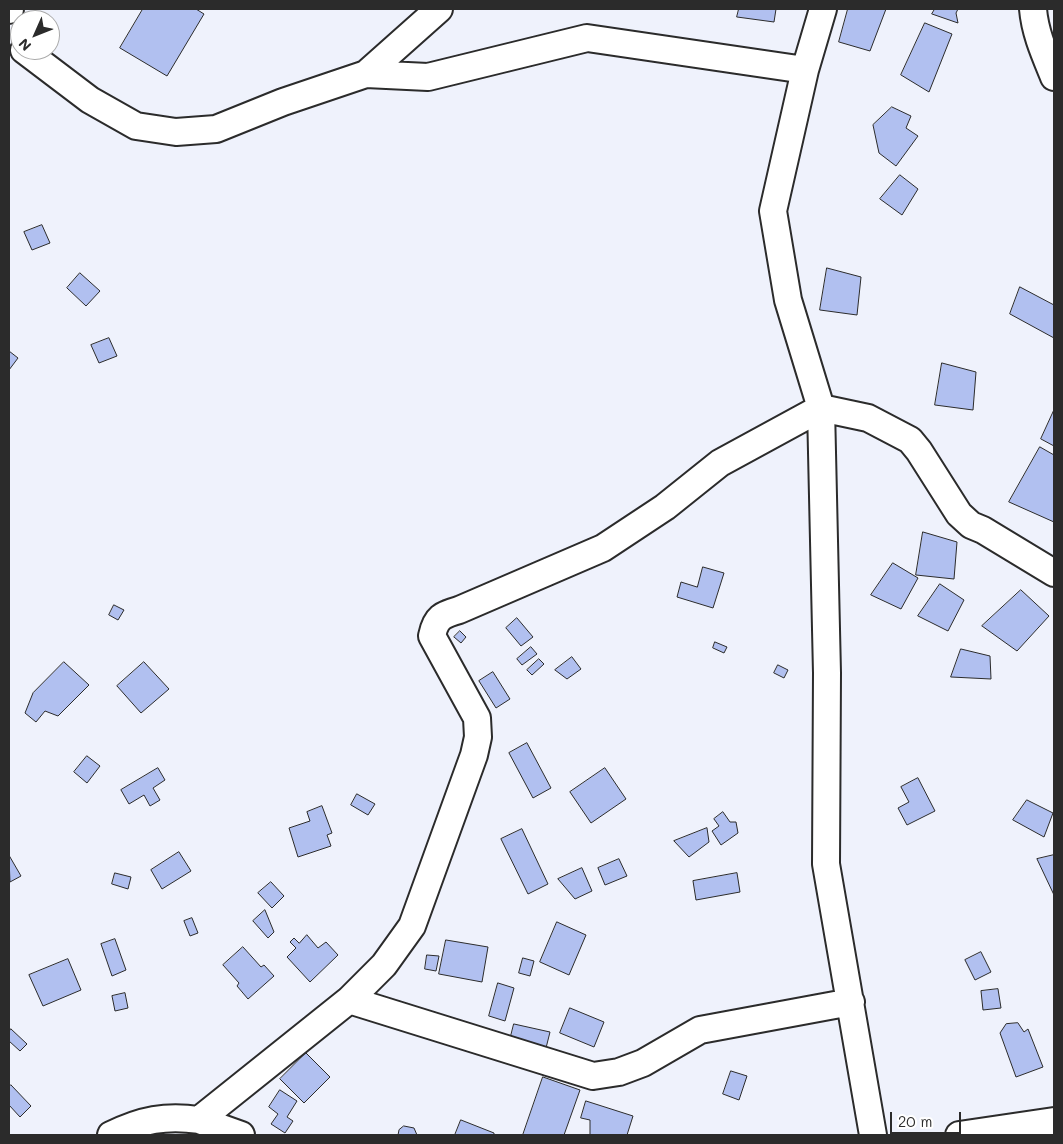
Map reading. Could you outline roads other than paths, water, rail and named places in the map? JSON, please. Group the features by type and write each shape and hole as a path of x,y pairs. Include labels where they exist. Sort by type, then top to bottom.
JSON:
{"street":[{"path":"366,74 439,9"},
{"path":"824,9 806,70 773,211 788,300 822,408 827,673 826,864 874,1135"},
{"path":"1033,9 1040,45 1054,77"},
{"path":"37,60 90,100 136,126 176,132 216,129 283,102 366,74 428,77 587,38 806,70"},
{"path":"188,1124 349,1000 384,964 412,926 474,755 478,737 477,718 432,636 434,624 443,614 459,610 603,548 665,507 720,464 822,408 868,418 910,440 959,514 971,525 1054,573"},
{"path":"349,1000 593,1076 619,1072 643,1063 700,1030 851,1002"},
{"path":"959,1135 1054,1121"},
{"path":"111,1135 131,1125 145,1122 188,1124 241,1135"}]}
